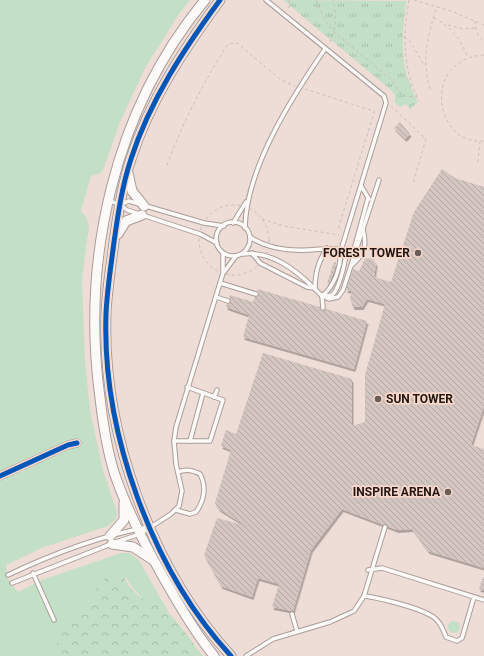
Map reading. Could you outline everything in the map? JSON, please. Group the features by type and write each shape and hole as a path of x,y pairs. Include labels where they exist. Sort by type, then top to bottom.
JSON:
{"street":[{"path":"206,0 176,39 151,82 127,133 108,200 96,277 96,370 104,428 115,474 124,498 139,532 154,560 197,633 214,656"},
{"path":"221,1 173,68 151,110 128,169 114,241 106,314 108,367 116,421 126,464 149,527 170,570 190,603 231,656"},
{"path":"114,241 126,221 143,210 132,191 128,169"},
{"path":"0,476 68,445 77,443"},
{"path":"124,498 124,520 111,540 133,547 154,560"}],"lane":[{"path":"266,0 384,96 386,103 341,250 341,258 331,289 322,296"},
{"path":"108,200 120,204 127,210 143,210 224,226 233,223 245,207 271,139 295,92 325,49"},
{"path":"223,273 236,256 252,253 265,255 296,272 322,296 329,299 338,297 343,290 379,180"},
{"path":"361,186 371,204"},
{"path":"351,266 353,248 368,198"},
{"path":"8,574 41,559 139,532 176,510 182,496 174,441 176,427 223,273 224,253 217,243 200,234 143,210 129,201 120,204"},
{"path":"245,207 245,228 250,237 260,244 290,250 327,248 341,250"},
{"path":"233,223 245,228"},
{"path":"217,243 218,233 224,226"},
{"path":"351,266 361,257 366,242 363,228"},
{"path":"241,254 248,247 250,237"},
{"path":"315,288 316,269 327,248"},
{"path":"224,253 236,256"},
{"path":"252,253 260,263 307,287 315,288"},
{"path":"220,283 256,294"},
{"path":"322,296 323,308"},
{"path":"216,297 228,301"},
{"path":"174,441 210,441 223,400 187,388"},
{"path":"214,397 217,390"},
{"path":"190,441 203,393"},
{"path":"176,510 190,514 196,512 204,497 204,488 200,474 196,471 183,470 178,472"},
{"path":"246,656 273,639 350,614 364,596 386,527"},
{"path":"12,583 111,540 139,532"},
{"path":"368,570 382,568 484,600"},
{"path":"33,573 54,620"},
{"path":"364,596 386,601 430,615 440,624 446,637 457,640 462,638 474,597"},
{"path":"292,614 297,631"}],"path":[{"path":"288,0 289,8"},
{"path":"316,0 326,22 334,32 394,80 399,92 404,96 417,97"},
{"path":"330,42 334,32 336,19 333,0"},
{"path":"409,0 404,36 408,71 419,101"},
{"path":"414,0 437,6 484,24"},
{"path":"430,89 425,56 437,6"},
{"path":"434,18 448,25 463,29 475,28"},
{"path":"475,20 475,28 480,38 484,40"},
{"path":"448,25 458,37 468,58"},
{"path":"404,36 409,40 426,67"},
{"path":"484,55 468,58 454,67 446,78 441,92 441,106 445,119 454,130 465,138 484,141"},
{"path":"390,106 426,139 413,182"},
{"path":"478,162 481,141"},
{"path":"261,218 268,231 268,246 260,263 252,269 243,273 223,273 214,268 204,257 200,243 200,234 204,223 211,214 221,208 233,205 245,207 261,218 284,226 339,235"}],"green space":[{"path":"0,0 190,0 181,11 146,66 120,122 103,170 99,174 91,176 81,211 86,217 89,226 82,278 85,362 90,410 103,471 117,512 116,519 108,526 44,547 6,565 8,579 18,592 42,580 121,553 129,553 138,559 169,613 139,594 129,583 126,577 105,578 92,594 84,610 61,635 50,656 0,656"},
{"path":"283,0 406,1 403,29 404,64 418,102 410,109 406,104 400,107 395,103 395,96 391,90"},
{"path":"113,573 123,575 128,584 138,595 164,610 172,617 203,656 50,656 61,635 84,610 92,594 105,578"},
{"path":"452,621 456,621 460,627 456,633 452,633 448,629 448,625"}],"building":[{"path":"400,122 410,134 405,139 394,128"},
{"path":"442,169 455,178 484,187 484,406 471,445 484,449 484,568 428,551 412,529 397,530 342,509 311,550 293,611 272,607 279,584 258,578 252,597 221,586 204,555 217,518 246,526 219,509 215,503 231,450 221,446 226,430 236,434 263,353 352,379 352,426 365,422 365,375 385,304 367,299 362,307 353,307 350,298 352,291 346,290 353,269 359,271 365,259 370,258 374,260 376,264 374,277 391,282 414,212"},
{"path":"334,262 336,263 335,268 329,284 327,283"},
{"path":"257,289 320,307 322,311 326,309 367,321 354,369 243,337 249,315 226,307 227,304 231,302 229,298 230,295 253,302 255,297 259,295"},
{"path":"484,577 484,590 479,589"}],"cycle path":[{"path":"220,0 169,76 148,116 131,159 121,200 109,278 106,314 107,359 113,405 123,451 137,496 155,540 177,582 202,621 231,656"},
{"path":"0,476 68,445 77,443"}],"place":[{"name":"FOREST TOWER","path":"418,253"},
{"name":"SUN TOWER","path":"378,399"},
{"name":"INSPIRE ARENA","path":"448,492"}]}
